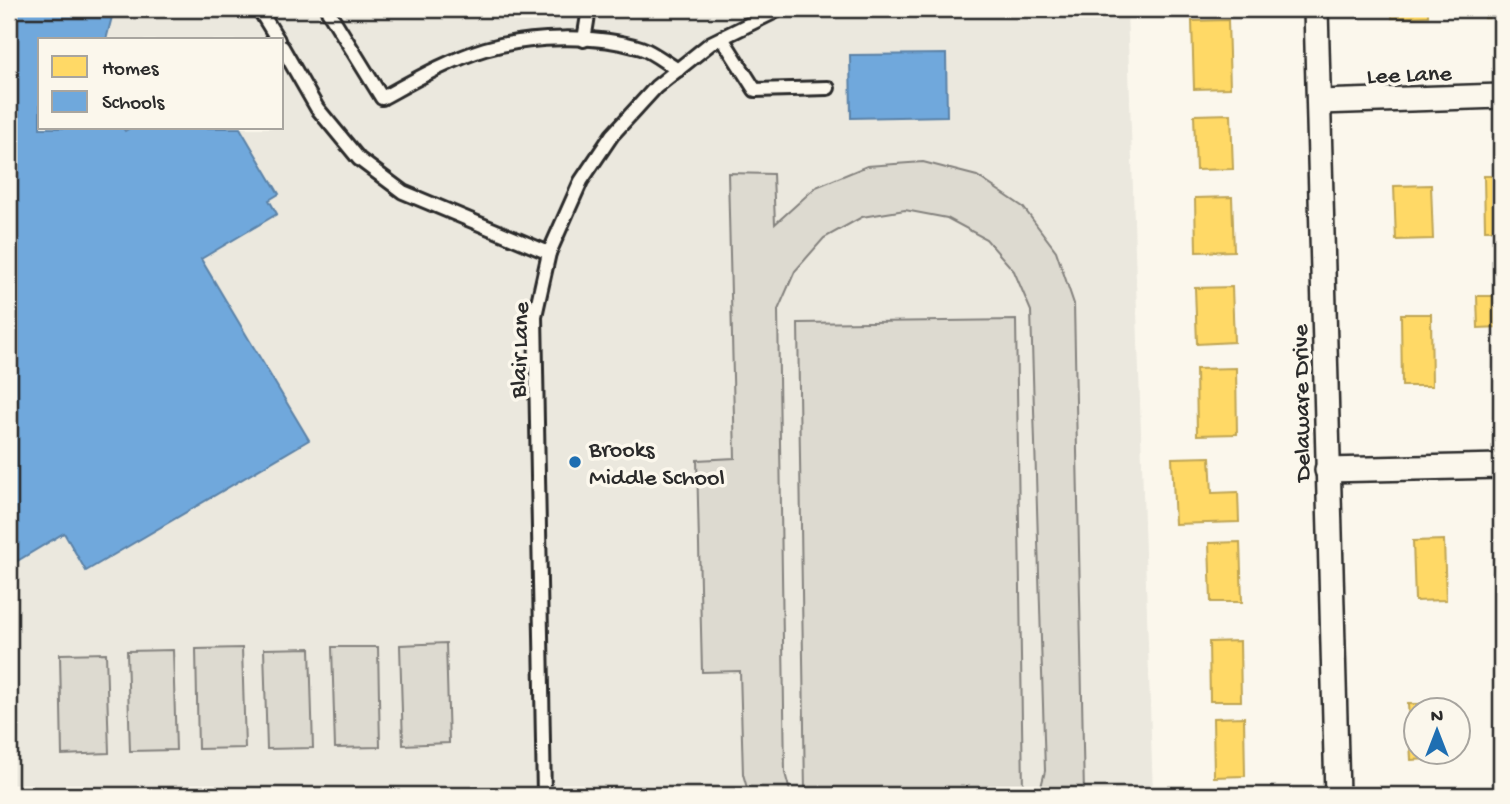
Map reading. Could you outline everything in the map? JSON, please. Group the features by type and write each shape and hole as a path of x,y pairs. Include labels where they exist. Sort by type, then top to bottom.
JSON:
{"street":[{"name":"Delaware Drive","path":"1315,9 1337,795"},
{"name":"Lee Lane","path":"1319,102 1501,96"},
{"path":"1328,470 1501,466"}],"lane":[{"path":"259,9 277,38"},
{"path":"327,9 382,98 428,73 486,49 543,39 601,41 643,48 678,70"},
{"path":"584,40 589,9"},
{"name":"Blair Lane","path":"544,795 535,316 549,253 581,181 612,135 656,87 711,43 780,9"},
{"path":"722,38 755,90 828,88"},
{"path":"284,50 317,107 359,159 403,192 549,253"}],"shaded area":[{"name":"Brooks Middle School","path":"9,9 1127,9 1153,795 9,795"},
{"path":"923,162 977,176 1023,207 1056,251 1074,304 1084,795 1039,795 1045,771 1031,311 1014,271 986,239 947,218 905,210 862,217 824,238 795,271 778,310 785,773 791,795 749,795 743,774 740,671 702,672 697,460 735,458 728,173 773,174 775,224 816,187 867,166"},
{"path":"1016,320 1023,790 805,793 798,323"},
{"path":"446,643 449,743 403,745 400,645"},
{"path":"332,647 378,647 380,747 335,748"},
{"path":"242,648 245,748 198,749 196,649"},
{"path":"310,648 313,748 267,749 264,649"},
{"path":"173,650 176,750 130,751 127,651"},
{"path":"106,653 109,753 62,755 60,654"}],"building: Homes":[{"path":"1392,9 1428,9 1428,16 1392,18"},
{"path":"1485,9 1501,9 1501,17 1485,18"},
{"path":"1228,20 1230,88 1194,89 1192,21"},
{"path":"1231,114 1233,169 1196,170 1194,115"},
{"path":"1484,176 1501,176 1501,230 1485,230"},
{"path":"1431,185 1433,239 1396,240 1394,186"},
{"path":"1232,197 1234,251 1196,252 1195,198"},
{"path":"1232,287 1234,342 1197,344 1195,288"},
{"path":"1477,296 1501,296 1501,327 1478,328"},
{"path":"1401,314 1431,314 1432,386 1402,386"},
{"path":"1236,368 1237,434 1197,435 1196,369"},
{"path":"1210,457 1212,493 1238,492 1239,522 1175,524 1172,458"},
{"path":"1444,540 1446,600 1415,601 1413,541"},
{"path":"1240,542 1242,602 1211,602 1209,543"},
{"path":"1240,641 1241,701 1210,701 1209,642"},
{"path":"1498,701 1501,701 1501,739 1498,739"},
{"path":"1244,717 1245,776 1214,777 1213,718"}],"building: Schools":[{"path":"9,9 114,9 107,38 38,38 38,130 241,130 279,194 269,200 277,214 201,259 309,440 86,571 64,533 9,566"},
{"path":"946,54 947,116 851,118 850,55"}],"place":[{"name":"Brooks Middle School","path":"575,462"}]}
